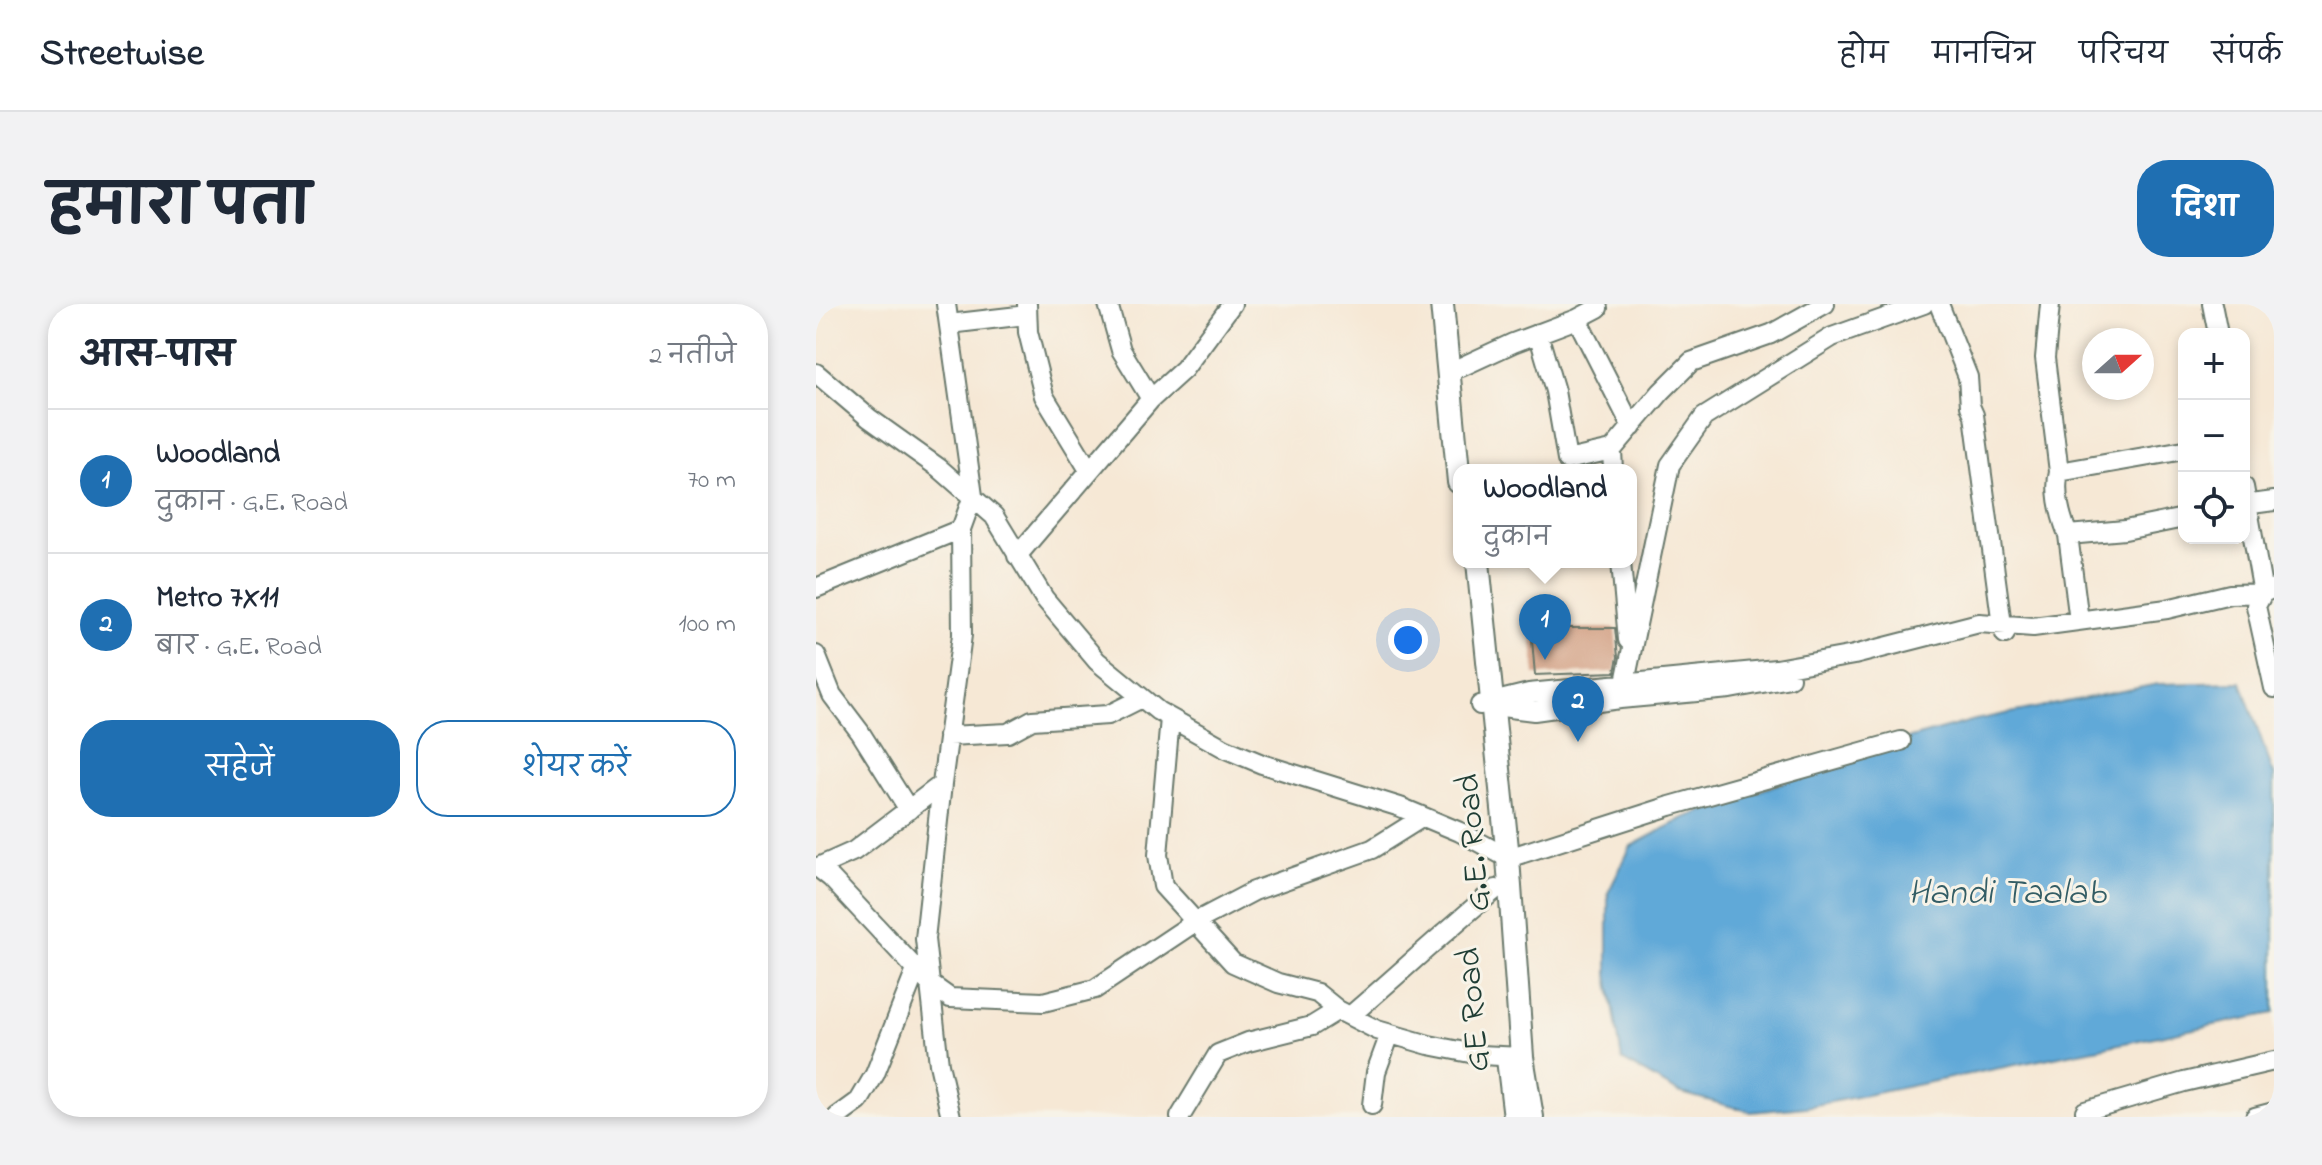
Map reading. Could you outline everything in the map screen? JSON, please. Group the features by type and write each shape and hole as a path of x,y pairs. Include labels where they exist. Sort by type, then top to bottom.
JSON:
{"main road":[{"path":"1442,304 1457,464"},
{"path":"1455,304 1469,464"},
{"name":"GE Road","path":"1468,568 1488,704 1501,855 1496,889 1514,1057 1515,1117"},
{"path":"1478,568 1488,704"},
{"name":"G.E. Road","path":"1501,855 1514,1057 1532,1117"}],"street":[{"path":"946,304 973,496 961,529 962,635 942,784 922,976 951,1117"},
{"path":"1108,304 1121,350 1151,399"},
{"path":"1538,333 1555,391 1567,460 1612,450 1691,362 1771,334 1825,304"},
{"path":"1623,691 1670,465 1704,417 1832,337 1924,304"},
{"path":"1939,304 1968,377 2004,631"},
{"path":"2050,304 2045,358 2059,472 2057,479 2079,621"},
{"path":"2212,304 2217,328"},
{"path":"1017,556 1151,399 1184,369 1228,305"},
{"path":"1461,367 1598,308"},
{"path":"949,324 1027,309 1028,332 1044,396 1089,470"},
{"path":"1577,319 1632,427"},
{"path":"816,373 869,418 973,496 994,516 1044,598 1097,661 1170,718 1226,749 1262,764 1423,817 1460,832 1501,855 1901,741"},
{"path":"1612,450 1613,464"},
{"path":"2059,472 2178,451"},
{"path":"2250,499 2274,501"},
{"path":"2068,535 2125,530 2178,519"},
{"path":"2250,522 2267,598 2274,688"},
{"path":"816,588 961,529"},
{"path":"1622,568 1630,659"},
{"path":"2004,631 2167,609 2230,594 2267,598"},
{"path":"1488,704 1529,693 1623,691 1776,669 1854,655 1979,623 2004,631 2053,634 2179,618 2267,598"},
{"path":"816,655 832,695 860,732 909,810"},
{"path":"948,736 1008,733 1032,720 1108,715 1142,698"},
{"path":"1170,718 1158,855 1163,886 1233,963 1278,983 1317,993 1344,1013 1390,1034 1480,1055 1514,1057"},
{"path":"816,867 854,851 942,784"},
{"path":"816,867 831,878 922,976 950,998 1043,1002 1095,989 1195,922 1254,891 1372,849 1423,817"},
{"path":"1180,1117 1218,1054 1248,1042 1312,1026 1344,1013 1404,970 1423,949 1496,889"},
{"path":"837,1117 859,1101 922,976"},
{"path":"1372,1105 1376,1072 1390,1034"},
{"path":"2086,1117 2085,1111 2184,1082 2274,1061"},
{"path":"2255,1117 2274,1112"}],"water":[{"name":"Handi Taalab","path":"2241,682 2274,775 2274,1013 1806,1107 1751,1112 1678,1092 1622,1060 1608,975 1608,893 1631,846 1684,818 1889,744 1975,720 2158,684"}],"building":[{"path":"1531,628 1615,628 1618,657 1615,672 1535,675"}],"place":[{"name":"Woodland","path":"1545,660"},
{"name":"Metro 7X11","path":"1578,742"}]}
